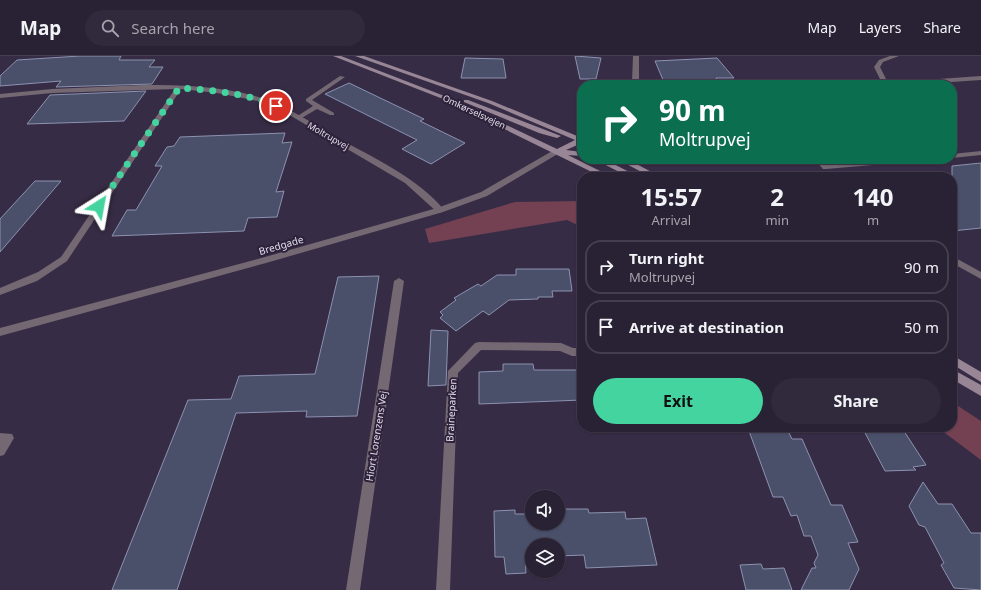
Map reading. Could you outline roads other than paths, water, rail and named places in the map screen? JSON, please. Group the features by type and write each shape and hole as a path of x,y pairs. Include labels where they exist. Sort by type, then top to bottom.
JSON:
{"main road":[{"name":"Omkørselsvejen","path":"336,56 445,98 577,162"},
{"name":"Omkørselsvejen","path":"358,56 490,102 577,138"},
{"path":"417,87 464,100 541,132 577,139"},
{"path":"557,152 577,142"},
{"path":"557,152 577,154"},
{"name":"Omkørselsvejen","path":"581,164 598,172"},
{"path":"608,164 625,172"},
{"path":"631,164 647,172"},
{"path":"957,362 981,378"},
{"path":"957,376 981,391"}],"street":[{"path":"635,80 636,56"},
{"path":"884,80 877,67 880,61 896,56"},
{"path":"332,114 308,100 342,77"},
{"path":"954,80 981,78"},
{"name":"Moltrupvej","path":"0,96 60,90 143,87 217,91 264,101 298,118 408,181 440,210"},
{"path":"0,292 18,286 49,272 64,259 179,88"},
{"path":"298,118 318,106"},
{"name":"Bredgade","path":"0,332 266,260 440,210 484,194 557,152"},
{"path":"957,155 981,153"},
{"path":"823,164 826,167 861,164"},
{"path":"957,262 981,276"},
{"name":"Hiort Lorenzens Vej","path":"353,590 399,281"},
{"name":"Braineparken","path":"443,590 453,371 479,346 561,347 572,352 577,352"},
{"path":"0,438 8,438 0,451"}]}
